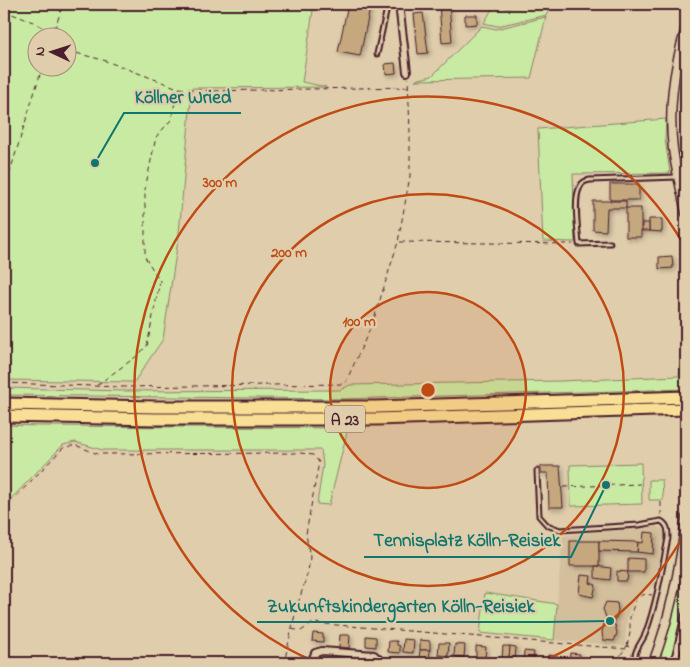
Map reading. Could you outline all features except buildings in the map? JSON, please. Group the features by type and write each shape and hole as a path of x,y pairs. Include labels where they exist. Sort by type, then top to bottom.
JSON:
{"highway":[{"name":"A 23","path":"4,404 156,407 376,407 686,397"},
{"name":"A 23","path":"4,416 156,419 376,419 686,409"}],"street":[{"path":"398,5 407,72"},
{"path":"686,28 673,87 672,118 673,149 684,195 686,214"},
{"path":"655,663 666,626 681,560 686,518"},
{"path":"671,663 676,656 686,616"},
{"path":"310,663 315,653 322,651 374,655 383,663"},
{"path":"460,663 466,663"}],"lane":[{"path":"407,4 414,6 421,4"},
{"path":"377,54 388,8 392,5 398,5"},
{"path":"610,243 579,244 577,195 579,187 583,182 590,180 678,176"},
{"path":"537,471 539,516 547,526 560,530 639,525 662,521 666,523 668,538 658,595 646,634 637,649 634,660 636,663"}],"path":[{"path":"4,11 48,30 55,26 63,4"},
{"path":"78,54 103,60 178,88 210,91 409,87"},
{"path":"4,383 96,386 345,384 373,322 398,242 410,176 409,87 407,72"},
{"path":"4,191 39,78"},
{"path":"96,386 138,356 147,346 160,280 146,258 145,189 156,137 171,120 178,88"},
{"path":"398,242 579,244"},
{"path":"4,509 63,448 75,445 98,454 301,453 313,455 319,462 306,534 310,557 308,572 284,663"},
{"path":"564,487 640,484"},
{"path":"661,502 662,521"},
{"path":"615,663 627,648 630,633 630,616 636,598 644,594 658,595"},
{"path":"292,629 301,631 313,623 637,649"}],"shaded area":[{"path":"654,525 665,531 654,585 635,597 627,616 625,646 554,640 563,536"}],"green space":[{"path":"4,4 314,4 302,82 326,87 192,88 179,233 163,339 134,382 4,380"},
{"path":"495,4 504,4 505,8 549,5 547,15 497,26 484,23"},
{"path":"546,17 531,78 415,80 432,76 482,26 496,29"},
{"path":"666,119 665,139 670,173 573,174 575,242 543,241 538,129"},
{"path":"686,321 686,389 339,399 4,395 4,388 124,391 340,390 350,385 560,381 679,376"},
{"path":"4,425 348,428 329,505 317,504 323,465 321,450 103,450 75,442 63,445 4,506"},
{"path":"641,463 642,504 571,506 570,465"},
{"path":"649,480 662,480 663,500 649,500"},
{"path":"686,557 686,599 673,653 669,660 664,662 658,661 670,627"},
{"path":"485,593 557,604 554,640 480,633"}],"place":[{"name":"Köllner Wried","path":"95,163"},
{"name":"Tennisplatz Kölln-Reisiek","path":"606,485"},
{"name":"Zukunftskindergarten Kölln-Reisiek","path":"610,621"}]}
